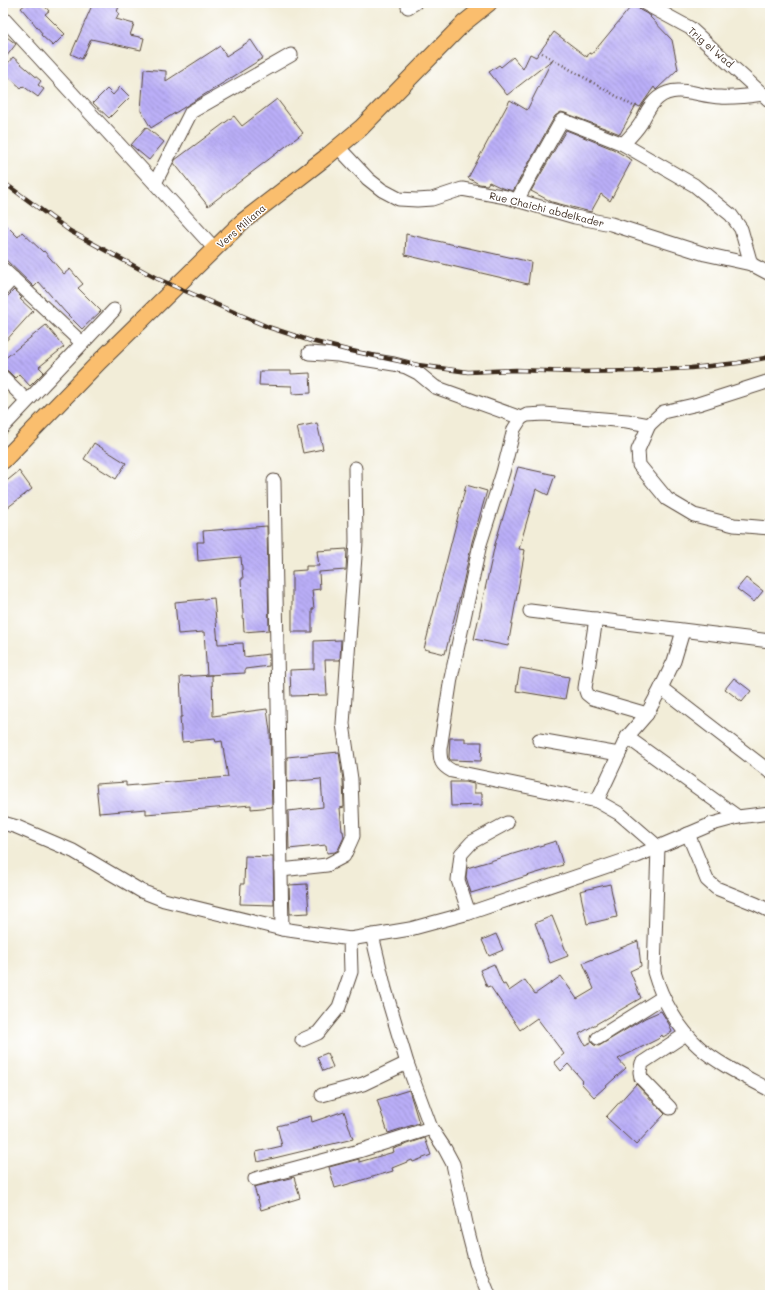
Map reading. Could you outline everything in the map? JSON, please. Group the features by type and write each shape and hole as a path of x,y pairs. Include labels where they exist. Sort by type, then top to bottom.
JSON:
{"main road":[{"name":"Vers Miliana","path":"3,461 100,361 242,222 338,147 366,123 464,23 488,3"}],"street":[{"name":"Trig el Wad","path":"644,4 690,28 767,98"},
{"path":"3,18 215,248"},
{"path":"155,183 191,112 291,55"},
{"path":"623,144 640,125 649,107 658,98 673,91 686,91 722,98 767,98"},
{"path":"517,200 562,120 623,144 694,185 731,215 741,229 751,264"},
{"name":"Rue Chaichi abdelkader","path":"338,147 368,179 382,190 399,199 432,199 462,189 506,197 575,217 611,224 705,254 751,264 770,274"},
{"path":"3,269 82,343"},
{"path":"3,289 13,278"},
{"path":"3,427 114,310"},
{"path":"309,353 338,355 406,367 435,387 521,418"},
{"path":"3,377 27,401"},
{"path":"770,381 698,404 663,412 649,425 638,450 639,465 667,499 694,515 734,525 770,528"},
{"path":"649,425 627,420 544,414 527,415 521,418 514,428 503,472 480,544 450,678 440,749 440,759 444,767 452,771 597,801 620,814 658,847"},
{"path":"281,870 328,864 344,856 354,836 351,779 343,724 356,542 355,468"},
{"path":"274,481 282,929"},
{"path":"530,611 770,642"},
{"path":"596,619 584,688 587,694 592,698 647,714"},
{"path":"597,801 627,737 647,714 661,688 674,661 683,631"},
{"path":"661,688 770,772"},
{"path":"627,737 738,817"},
{"path":"539,740 618,754"},
{"path":"3,823 17,827 73,851 141,891 164,900 282,929 350,939 410,929 468,913 630,859 712,824 738,817 770,813"},
{"path":"468,913 458,880 461,854 472,842 507,823"},
{"path":"688,834 707,880 716,888 770,911"},
{"path":"658,847 654,972 663,997 686,1034 700,1048 729,1068 770,1090"},
{"path":"372,935 385,988 407,1064 431,1128 453,1164 466,1228 476,1263 489,1295"},
{"path":"302,1040 318,1033 339,1007 351,972 350,939"},
{"path":"598,1038 663,997"},
{"path":"670,1108 641,1078 640,1072 642,1063 686,1034"},
{"path":"322,1095 363,1084 407,1064"},
{"path":"255,1179 359,1151 431,1128"}],"path":[{"path":"542,53 646,113"}],"building":[{"path":"27,3 42,3 49,11 45,14 65,34 53,46 41,35 42,33 21,8"},
{"path":"93,3 120,3 117,12 119,13 116,19 134,24 130,35 144,38 141,50 91,39 82,59 71,54"},
{"path":"634,3 640,10 651,16 650,17 672,40 678,69 656,90 654,87 640,107 636,105 620,134 561,112 555,116 513,191 489,182 487,185 479,184 468,178 510,100 527,110 552,60 507,95 489,72 499,65 501,67 513,57 523,69 530,54 536,57 554,32 587,57 589,53 592,54"},
{"path":"3,34 16,44 3,61"},
{"path":"251,40 263,58 151,128 141,111 144,69 166,71 166,81 220,46 226,56"},
{"path":"13,57 41,81 38,85 44,89 38,97 23,86 21,88 3,72 3,69"},
{"path":"120,87 130,97 109,118 93,103 107,89 113,95"},
{"path":"277,99 303,133 208,206 174,163 175,160 234,116 242,126"},
{"path":"146,127 164,142 149,160 131,145"},
{"path":"566,130 613,149 632,160 610,201 601,194 591,212 552,202 531,191"},
{"path":"3,222 18,237 22,232 43,252 44,251 64,274 70,269 83,284 78,288 101,311 82,329 39,282 34,287 3,257"},
{"path":"406,234 531,262 528,284 405,255"},
{"path":"14,290 22,298 20,299 33,311 3,344 3,301"},
{"path":"46,325 64,347 39,367 44,372 30,386 19,374 15,378 8,371 3,369 3,360"},
{"path":"260,371 291,371 291,374 310,373 311,393 292,394 292,386 259,385"},
{"path":"317,423 323,449 303,453 297,427"},
{"path":"94,443 126,463 116,479 84,459"},
{"path":"518,467 555,475 548,495 536,489 519,549 525,550 508,646 474,639 495,544"},
{"path":"19,471 32,489 3,511 3,484"},
{"path":"466,485 487,491 472,542 445,654 424,649"},
{"path":"267,526 269,630 244,632 241,557 198,561 197,542 204,542 203,531"},
{"path":"347,549 346,570 319,572 320,589 312,590 314,609 312,609 312,632 292,632 292,571 306,570 306,566 319,566 317,551"},
{"path":"746,578 763,591 754,602 737,589"},
{"path":"214,598 218,644 243,643 244,657 269,654 269,666 245,669 245,673 207,675 204,632 178,634 175,602"},
{"path":"341,640 340,660 325,660 327,695 291,696 290,670 314,669 314,641"},
{"path":"520,668 569,677 565,699 516,691"},
{"path":"212,675 213,716 267,709 270,731 272,807 251,809 251,805 146,814 146,809 99,813 96,784 126,782 126,786 228,777 222,741 216,742 215,739 182,742 180,717 182,717 180,677"},
{"path":"734,678 751,691 742,702 725,689"},
{"path":"450,738 465,738 465,742 482,742 481,761 450,760"},
{"path":"339,752 343,780 344,807 340,808 344,837 338,850 327,853 326,845 289,849 288,811 323,807 321,779 287,782 287,757"},
{"path":"450,782 465,782 474,784 474,793 482,793 482,805 451,806"},
{"path":"556,841 563,865 471,893 466,877 467,868"},
{"path":"245,856 273,857 274,905 240,904 241,884 244,884"},
{"path":"307,884 309,913 290,914 289,885"},
{"path":"610,884 617,917 587,924 580,891"},
{"path":"552,916 568,956 550,963 535,923"},
{"path":"496,934 503,950 489,956 482,940"},
{"path":"638,941 641,966 630,971 641,998 579,1034 585,1045 591,1042 594,1045 599,1046 645,1018 661,1011 672,1032 663,1037 662,1035 658,1039 618,1059 626,1068 594,1097 581,1083 583,1081 568,1064 561,1071 554,1062 564,1054 537,1018 520,1030 490,986 487,987 480,970 494,964 503,985 505,984 509,991 525,980 535,994 561,976 577,999 594,989 583,963"},
{"path":"327,1053 333,1067 323,1071 317,1057"},
{"path":"636,1084 665,1114 636,1145 606,1117"},
{"path":"409,1090 419,1123 388,1133 377,1100"},
{"path":"344,1111 353,1139 258,1162 256,1152 282,1146 277,1126 311,1116 312,1122"},
{"path":"425,1138 431,1155 413,1162 412,1160 392,1168 393,1171 335,1188 329,1167 359,1159 359,1162 394,1152 393,1149"},
{"path":"294,1177 300,1198 261,1210 254,1187"}],"railway":[{"path":"3,182 70,231 158,279 268,327 311,341 347,350 418,365 468,372 516,370 575,372 637,371 691,368 738,363 770,357"}]}
